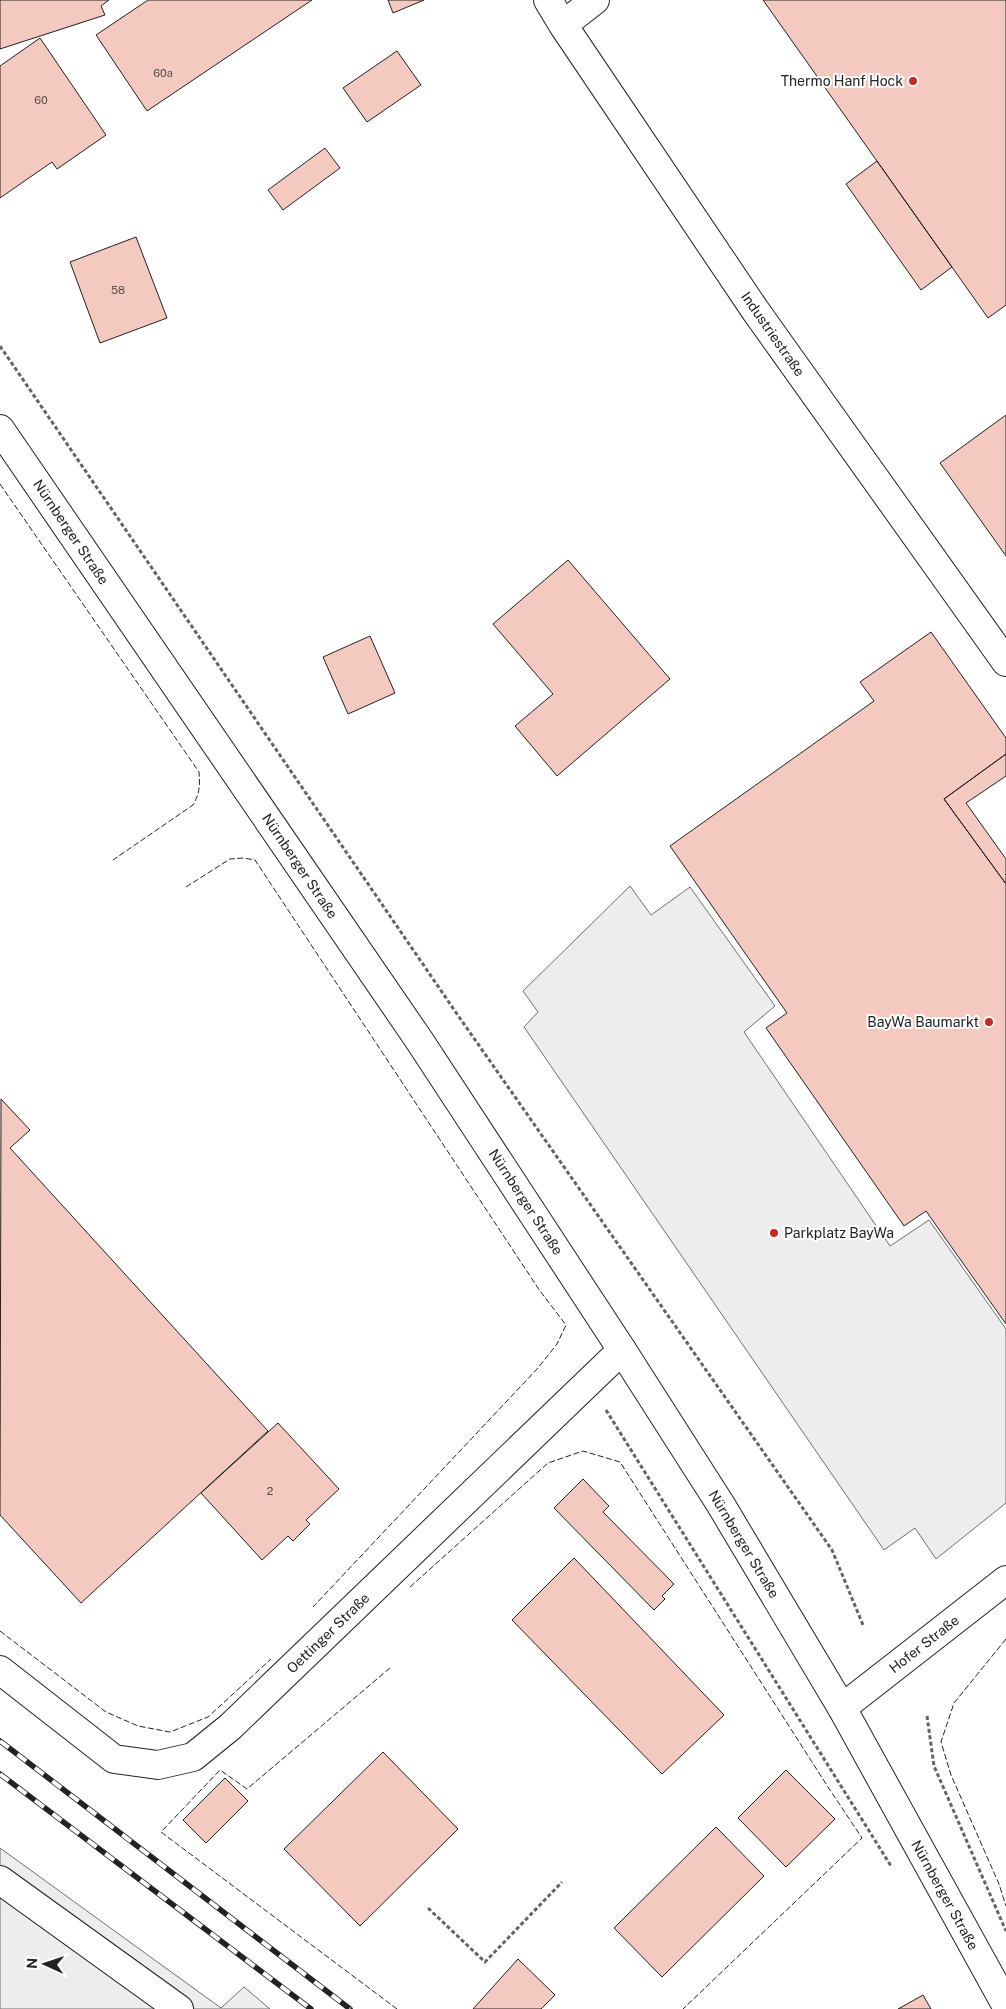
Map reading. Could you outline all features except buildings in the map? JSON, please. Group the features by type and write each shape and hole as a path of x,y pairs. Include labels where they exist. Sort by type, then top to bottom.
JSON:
{"street":[{"name":"Industriestraße","path":"548,0 755,310 922,547 1006,662"},
{"path":"563,25 595,0"},
{"name":"Nürnberger Straße","path":"0,428 419,1040 721,1505 842,1708 1006,2005"},
{"name":"Oettinger Straße","path":"0,1670 114,1759 158,1765 193,1757 237,1720 622,1350"},
{"name":"Hofer Straße","path":"842,1708 1006,1580"},
{"path":"0,1880 179,2009"}],"path":[{"path":"0,346 457,1014 832,1550 863,1625"},
{"path":"588,1382 892,1868"},
{"path":"927,1716 934,1766 1006,1931"},
{"path":"428,1908 485,1962 562,1882"}],"shaded area":[{"name":"Parkplatz BayWa","path":"630,886 651,915 690,887 775,1006 744,1032 890,1246 929,1220 1006,1329 1006,1503 936,1559 915,1528 884,1550 524,1027 538,1012 523,991"},
{"path":"0,1848 221,2008 244,1987 270,2009 0,2009"}],"railway":[{"path":"0,1741 350,2009"},
{"path":"0,1774 311,2009"}],"fence":[{"path":"0,484 199,772 199,789 193,805 113,860"},
{"path":"186,887 230,859 243,858 255,860 540,1291 566,1325 557,1344 538,1368 313,1607"},
{"path":"410,1587 548,1463 583,1451 620,1462 862,1838 683,2009"},
{"path":"0,1631 106,1712 138,1726 170,1732 208,1717 271,1659"},
{"path":"1006,1639 954,1703 941,1742 951,1775 999,1884 1006,1906"},
{"path":"390,1668 247,1789 220,1770 161,1832 397,2009"}],"place":[{"name":"Thermo Hanf Hock","path":"913,81"},
{"name":"BayWa Baumarkt","path":"989,1022"},
{"name":"Parkplatz BayWa","path":"774,1233"}]}
